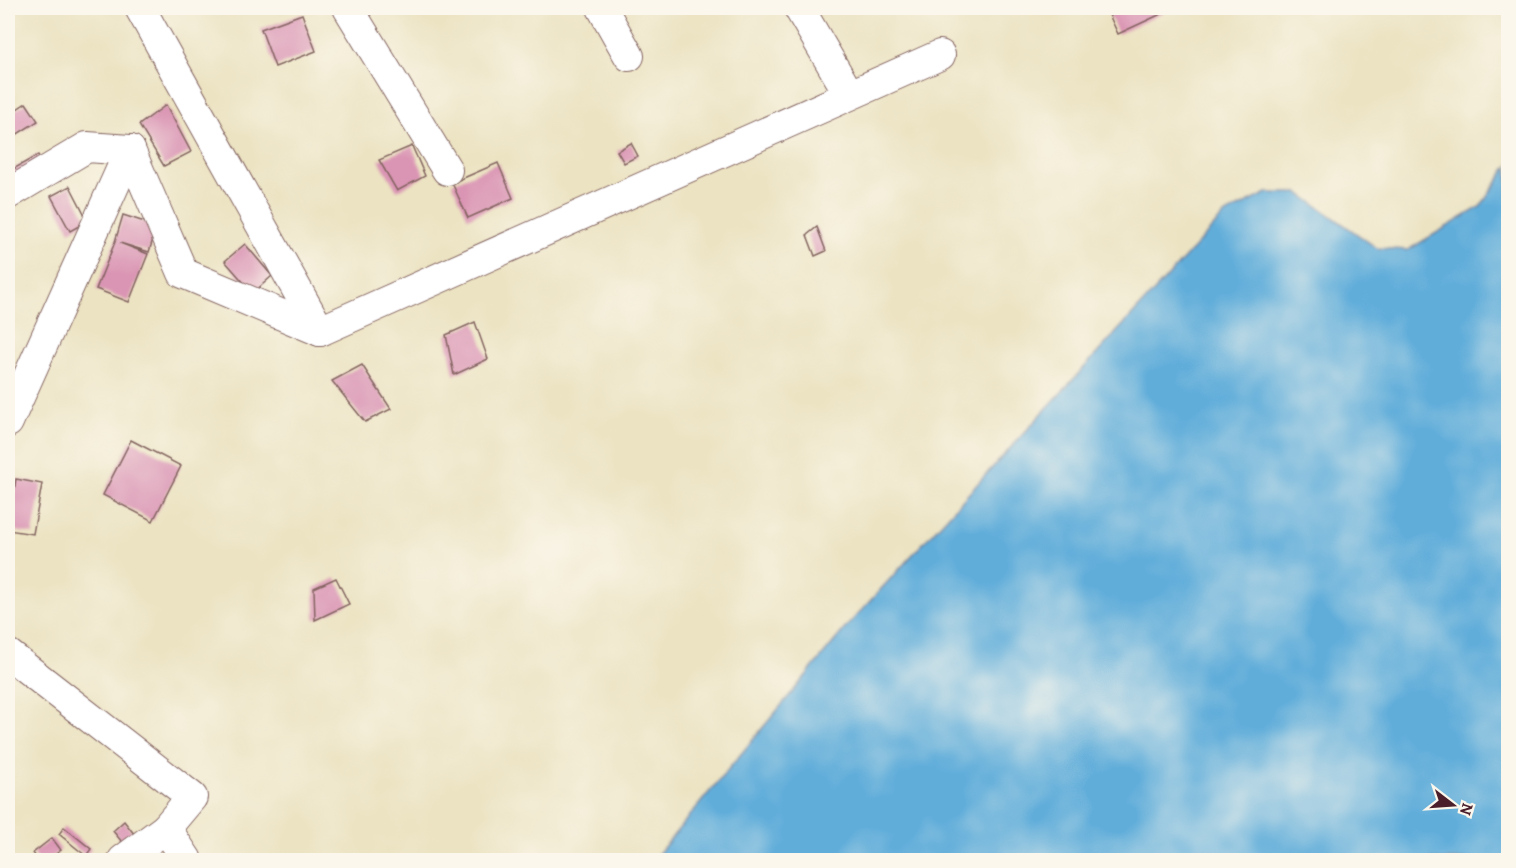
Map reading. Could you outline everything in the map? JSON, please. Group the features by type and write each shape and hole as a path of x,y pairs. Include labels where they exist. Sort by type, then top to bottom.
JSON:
{"street":[{"path":"140,8 320,331"},
{"path":"348,8 447,170"},
{"path":"602,8 629,56"},
{"path":"799,8 849,94"},
{"path":"130,150 183,273 320,331 940,54"},
{"path":"10,188 87,147 130,150"},
{"path":"8,422 15,379 130,150"},
{"path":"8,654 192,797 166,828 123,861"},
{"path":"166,828 187,861"}],"water":[{"path":"1508,166 1508,860 653,860 848,625 1224,215 1267,193 1299,193 1377,248 1408,250 1480,207"}],"building":[{"path":"1106,8 1174,8 1118,34"},
{"path":"302,14 316,51 275,67 261,29"},
{"path":"26,103 38,121 16,135 8,121 8,115"},
{"path":"166,105 191,152 164,166 139,125"},
{"path":"631,143 638,156 624,163 617,151"},
{"path":"412,146 425,176 397,191 379,160"},
{"path":"38,155 44,167 14,184 8,172"},
{"path":"498,163 513,198 468,218 452,183"},
{"path":"70,186 88,221 70,231 51,196"},
{"path":"123,215 157,226 149,252 120,243 148,254 129,302 96,289"},
{"path":"817,227 826,251 815,256 807,235"},
{"path":"245,244 272,276 253,293 225,261"},
{"path":"475,322 488,359 454,375 446,335"},
{"path":"362,365 391,409 365,422 332,381"},
{"path":"131,440 181,466 153,521 103,495"},
{"path":"16,479 42,484 33,534 8,530"},
{"path":"336,578 349,604 315,620 314,588"},
{"path":"124,821 138,839 127,848 113,831"},
{"path":"64,827 91,849 86,856 59,834"},
{"path":"52,838 61,850 48,860 38,860 33,853"}]}
